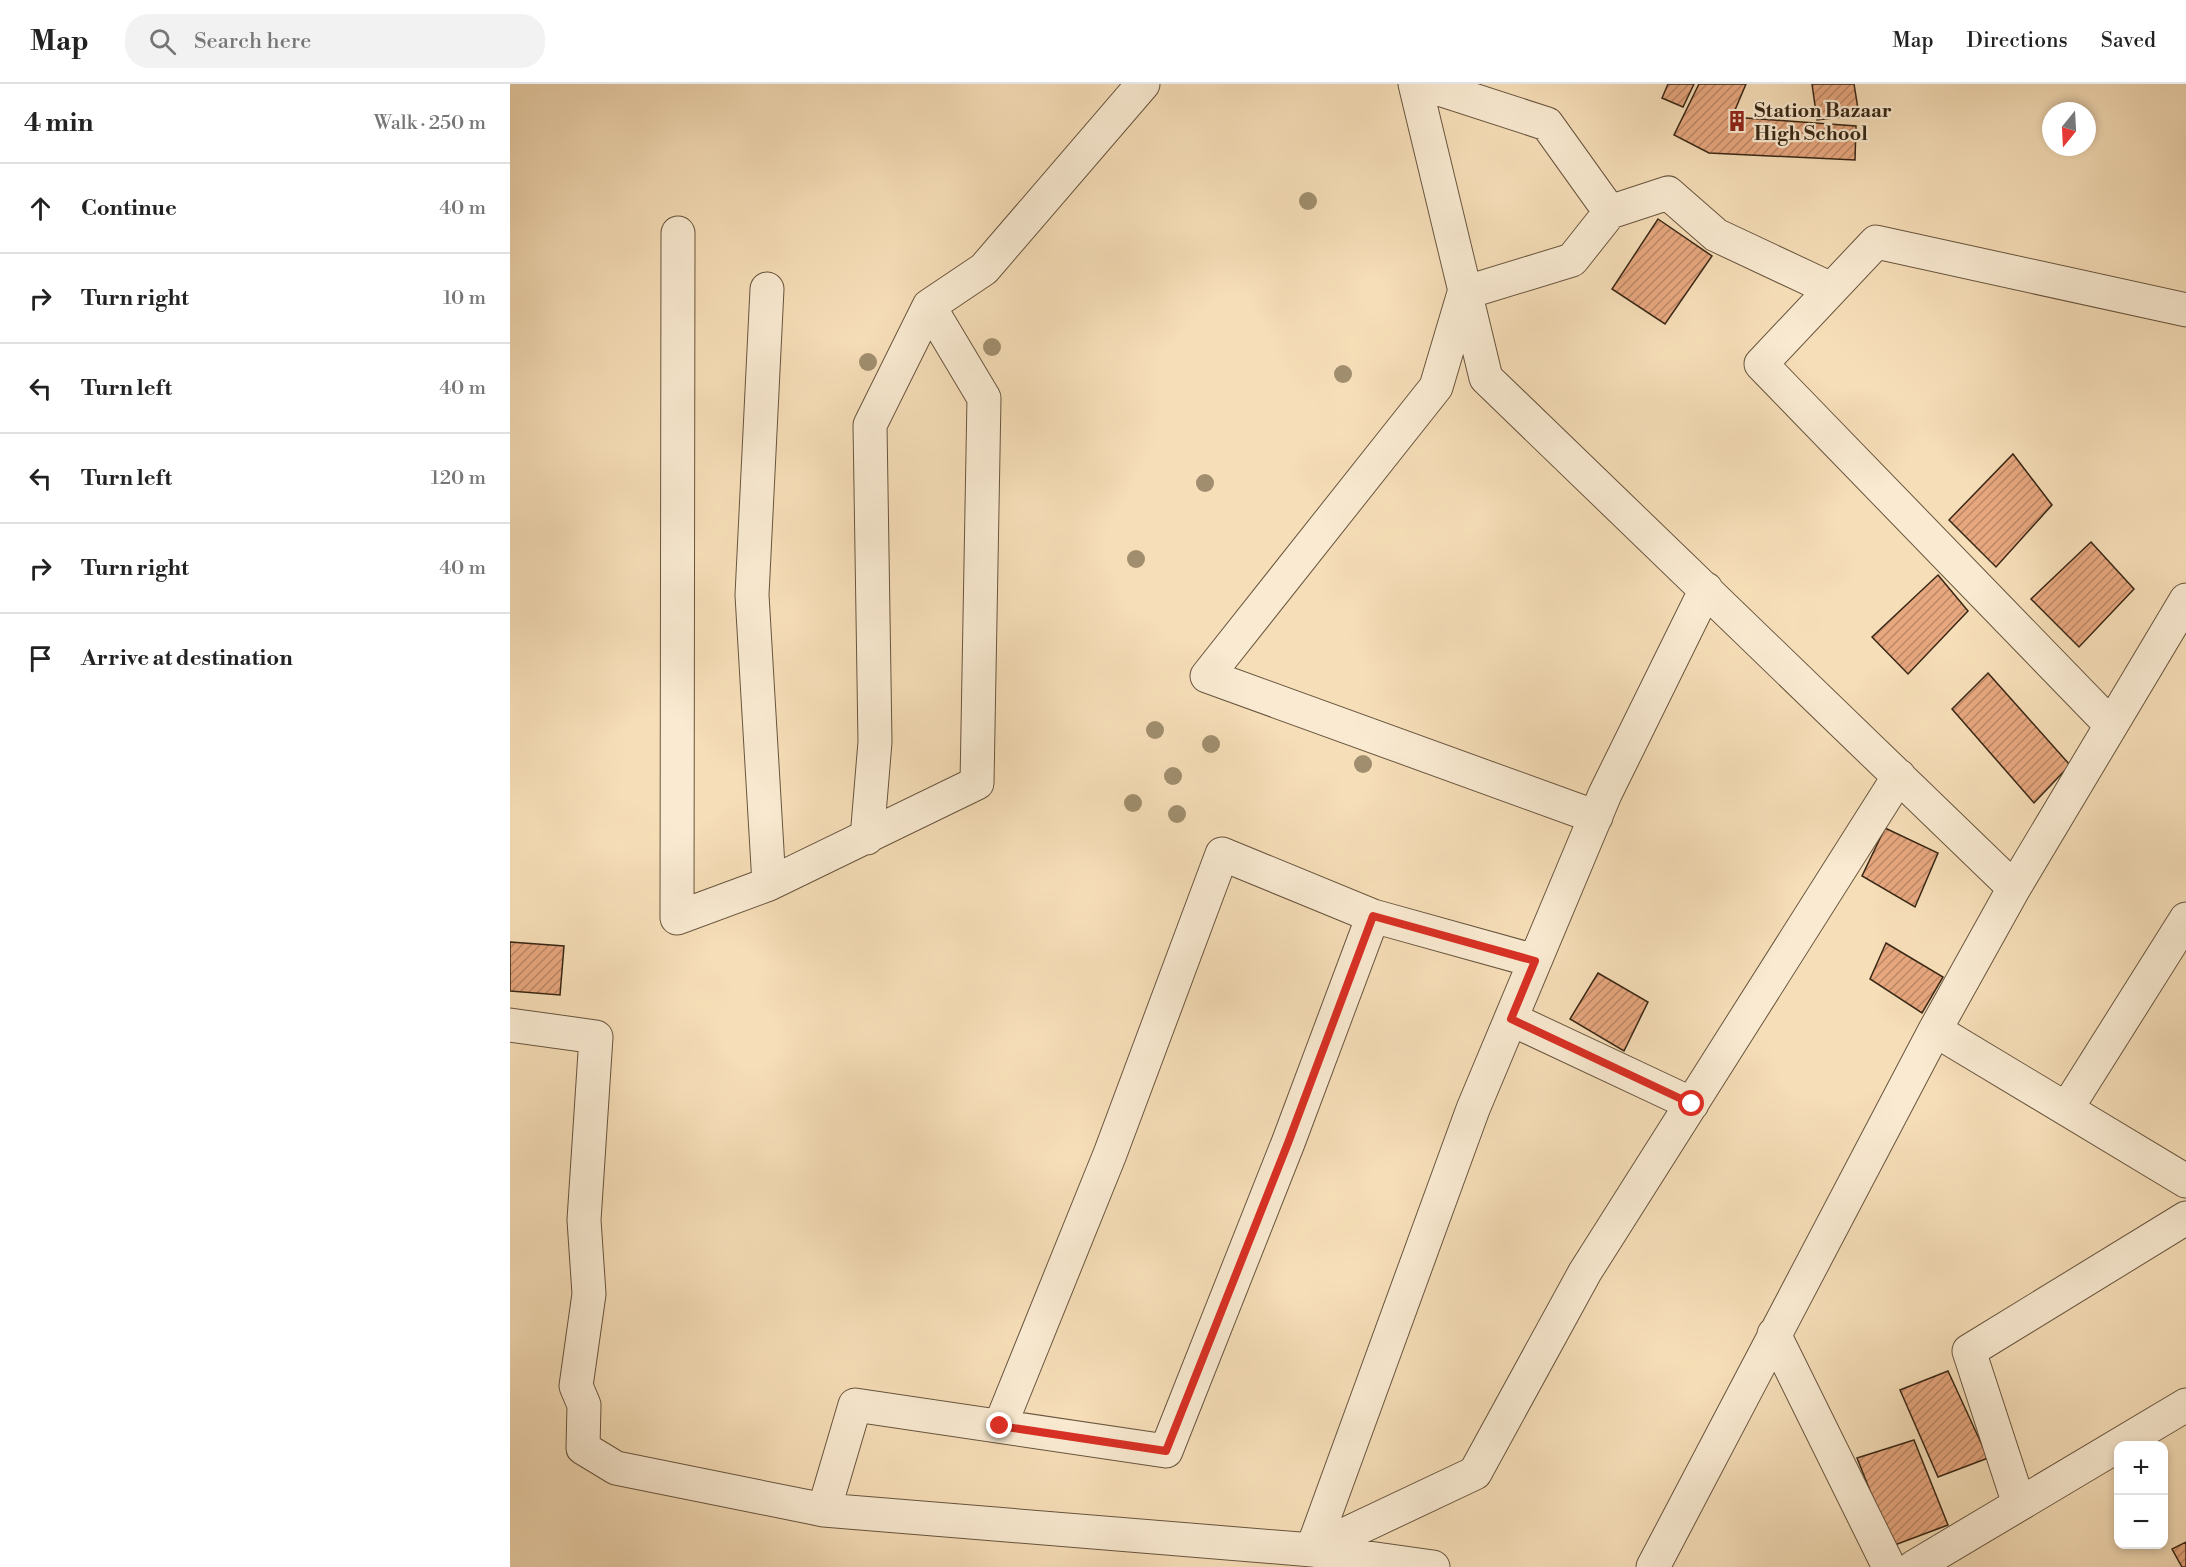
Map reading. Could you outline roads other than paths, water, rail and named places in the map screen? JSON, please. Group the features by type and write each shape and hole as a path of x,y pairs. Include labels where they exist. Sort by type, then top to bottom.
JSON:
{"street":[{"path":"867,838 875,742 870,425 929,306 984,269 1143,84"},
{"path":"1415,84 1486,378 2014,888"},
{"path":"1424,84 1547,124 1610,212"},
{"path":"1464,292 1572,260 1610,212 1668,193 1716,235 1831,289"},
{"path":"678,232 677,918 769,884 977,783 984,398 929,306"},
{"path":"2111,725 1761,364 1876,242 2186,310"},
{"path":"766,289 752,595 769,884"},
{"path":"1464,292 1436,387 1207,676 1596,817"},
{"path":"1312,1550 1473,1109 1596,817 1706,589"},
{"path":"1653,1567 1935,1030 2014,888 2186,600"},
{"path":"1312,1550 1475,1473 1585,1272 1899,776"},
{"path":"1000,1426 1110,1154 1222,854 1373,916 1535,961"},
{"path":"824,1510 855,1405 1166,1451 1288,1143 1373,916"},
{"path":"2067,1108 2186,919"},
{"path":"1511,1019 1692,1104"},
{"path":"510,1025 596,1037 584,1220 589,1294 576,1386 584,1405 583,1449 616,1468 824,1510 1312,1550 1432,1567"},
{"path":"1935,1030 2186,1181"},
{"path":"2019,1504 1969,1351 2186,1218"},
{"path":"1774,1334 1889,1567"},
{"path":"1914,1567 2186,1405"}],"place":[{"name":"Station Bazaar High School","path":"1737,121"}]}
